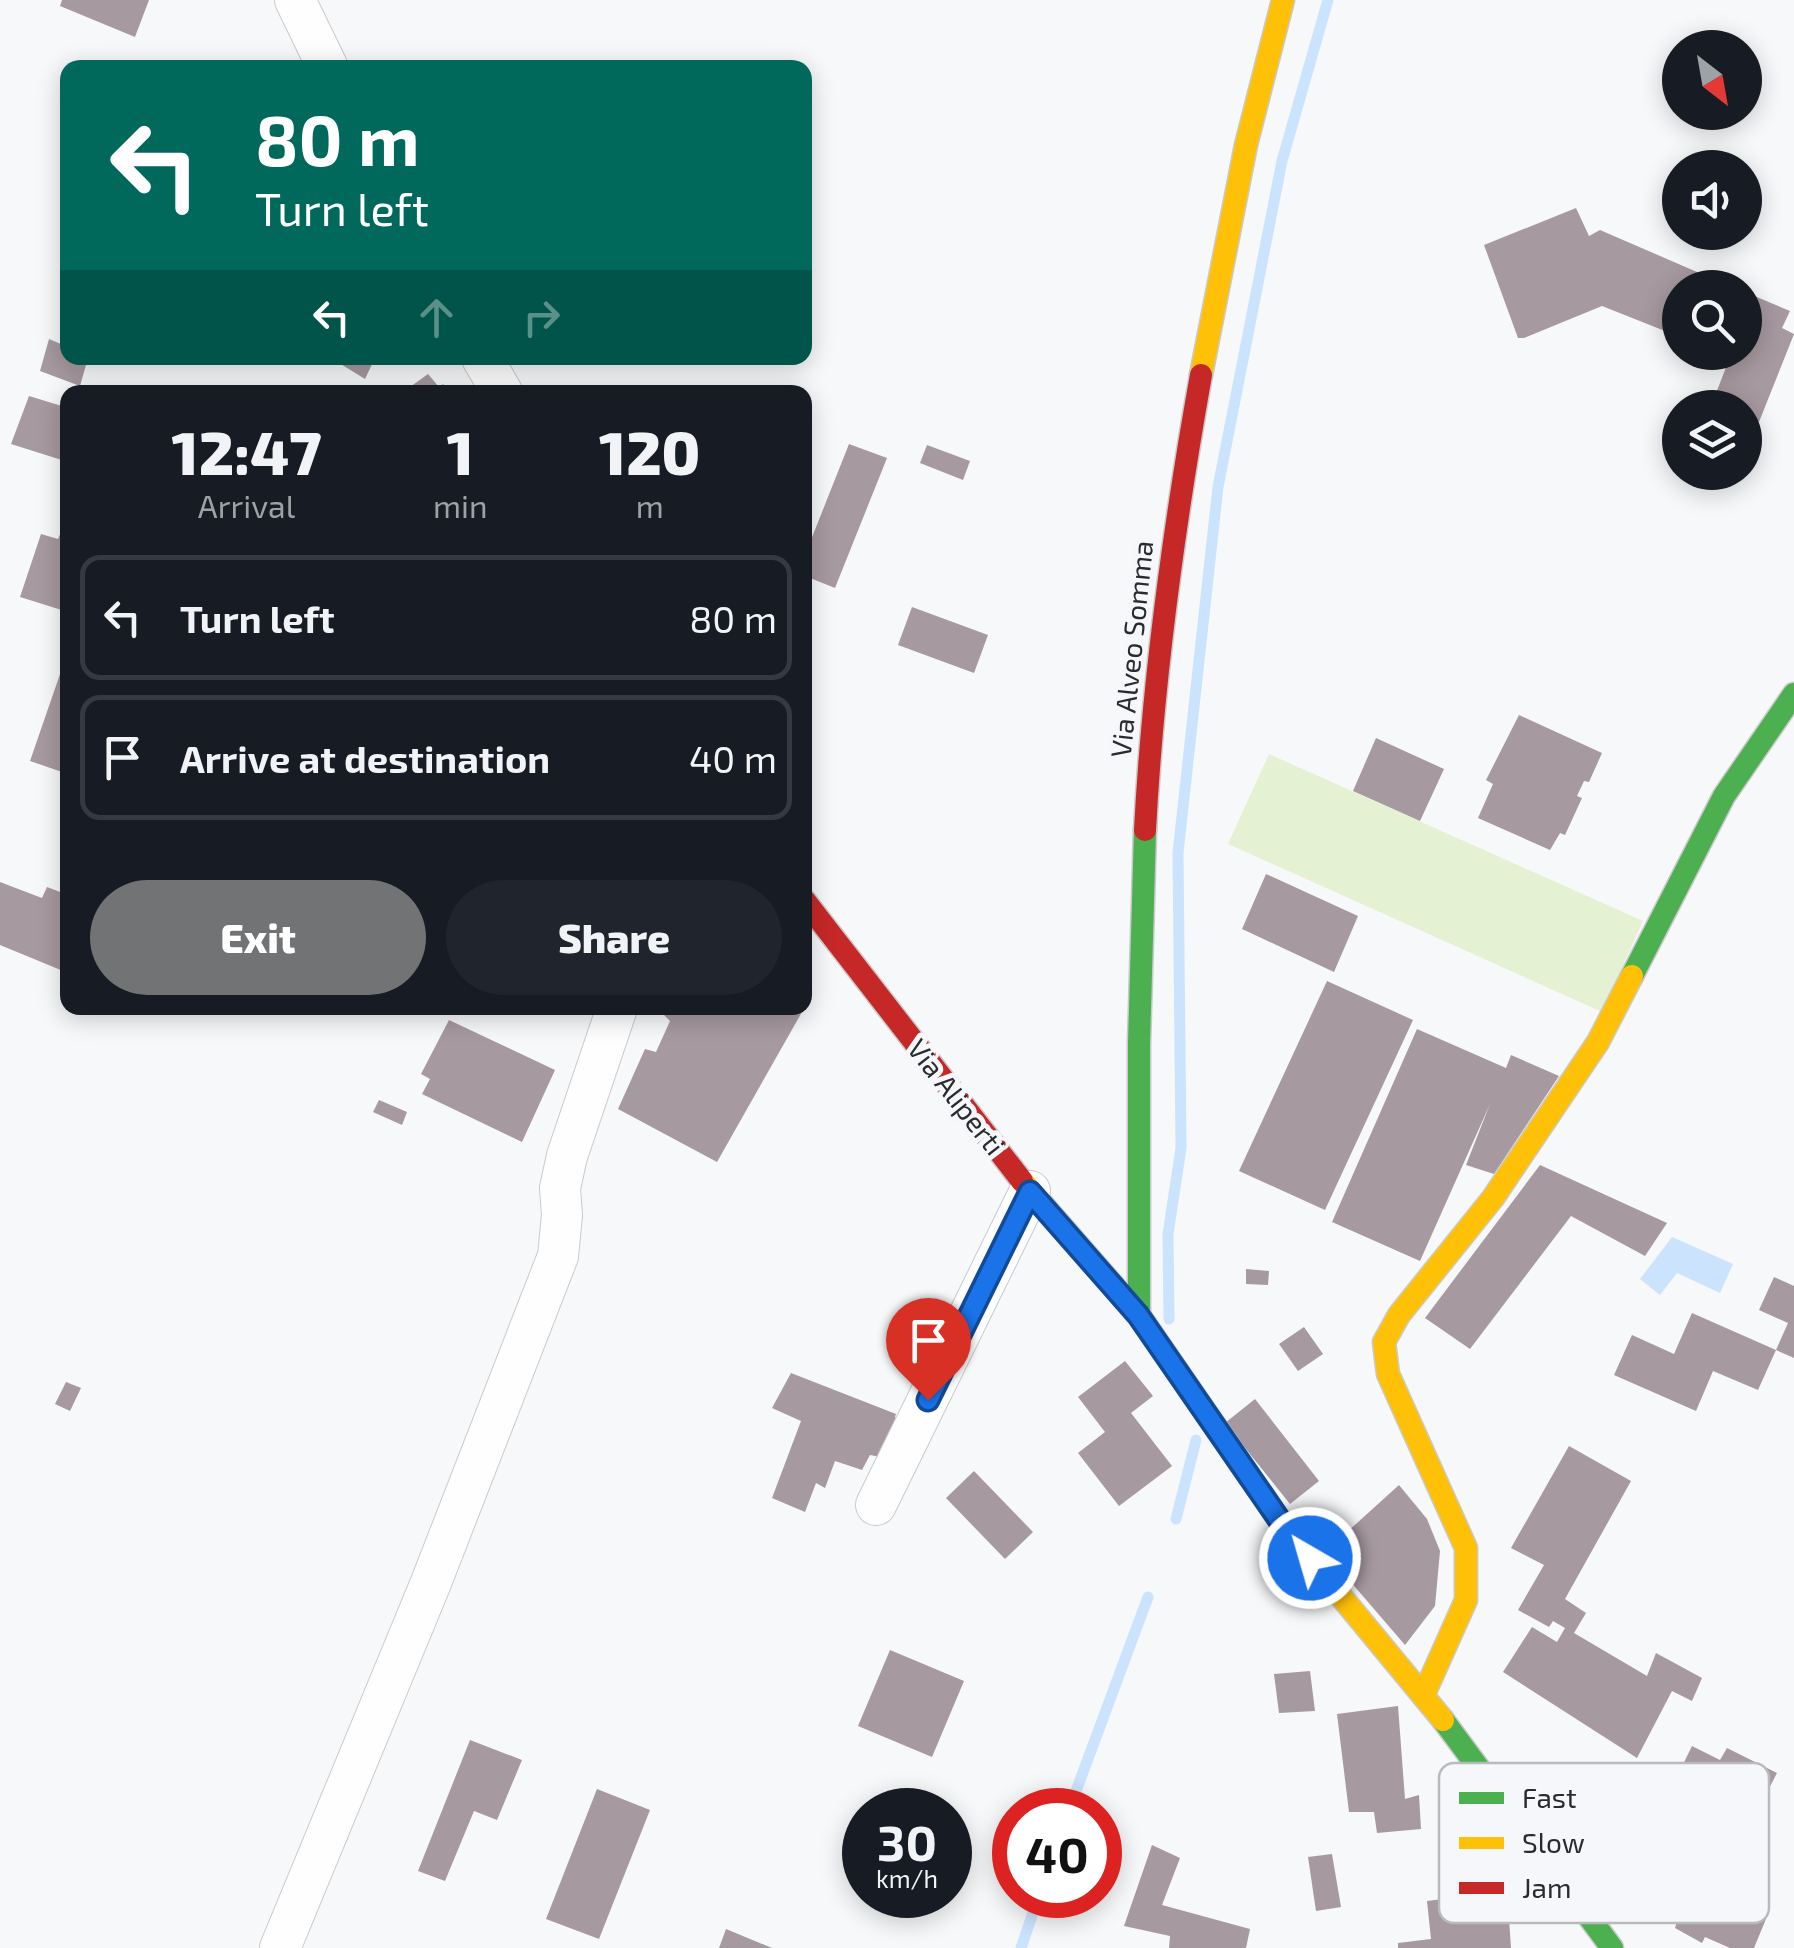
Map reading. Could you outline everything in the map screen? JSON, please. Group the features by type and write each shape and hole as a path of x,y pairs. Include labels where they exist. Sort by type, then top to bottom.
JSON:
{"street":[{"path":"295,0 324,60"},
{"name":"Via Alveo Somma","path":"1138,1315 1141,924 1148,768 1162,626 1184,474 1239,173 1283,0"},
{"path":"1424,1694 1466,1600 1466,1548 1388,1374 1384,1342 1398,1315 1493,1198 1598,1042 1724,796 1794,694"},
{"name":"Via Aliperti","path":"812,911 1030,1192 1138,1315 1287,1531 1424,1694 1475,1763"},
{"path":"280,1948 430,1585 558,1256 560,1188 615,1015"},
{"path":"876,1505 1030,1192"},
{"name":"Via Aliperti","path":"1593,1923 1612,1948"}],"green space":[{"path":"1269,754 1643,921 1602,1012 1228,844"}],"water":[{"path":"1672,1237 1733,1264 1720,1293 1677,1273 1660,1295 1640,1279"}],"building":[{"path":"62,0 149,0 135,37 60,6"},
{"path":"1576,208 1589,236 1600,230 1692,270 1662,270 1662,330 1602,306 1518,338 1484,245"},
{"path":"1762,299 1790,311 1782,328 1794,334 1762,414 1762,390 1717,390 1725,370 1762,370"},
{"path":"49,339 60,344 60,365 86,365 80,385 40,371"},
{"path":"342,365 372,365 365,379"},
{"path":"428,374 437,385 413,385"},
{"path":"29,396 60,405 60,459 11,444"},
{"path":"849,444 887,458 835,588 812,579 812,537"},
{"path":"927,445 970,461 963,480 920,463"},
{"path":"41,534 58,539 60,534 60,610 20,597"},
{"path":"912,607 988,635 974,673 898,645"},
{"path":"60,674 60,771 30,761"},
{"path":"1519,715 1602,753 1589,782 1584,781 1577,796 1582,798 1565,835 1560,833 1550,850 1478,818 1493,784 1486,780"},
{"path":"1376,738 1444,769 1420,821 1353,791"},
{"path":"1266,874 1358,916 1334,972 1242,929"},
{"path":"0,882 42,898 47,887 60,892 60,970 0,945"},
{"path":"1327,981 1413,1020 1325,1210 1239,1171"},
{"path":"664,1015 800,1015 717,1162 618,1109 645,1049 656,1052 670,1021"},
{"path":"449,1020 555,1070 522,1142 422,1094 430,1079 421,1074"},
{"path":"1417,1029 1506,1068 1511,1055 1559,1076 1494,1174 1466,1165 1490,1104 1420,1261 1332,1222"},
{"path":"379,1100 407,1112 402,1125 373,1112"},
{"path":"1540,1165 1667,1223 1645,1256 1571,1216 1470,1349 1425,1318"},
{"path":"1246,1269 1269,1271 1268,1285 1246,1284"},
{"path":"1774,1277 1794,1286 1794,1358 1776,1350 1788,1323 1759,1310"},
{"path":"1692,1313 1776,1350 1758,1390 1713,1371 1696,1411 1614,1375 1632,1335 1674,1354"},
{"path":"1304,1327 1323,1354 1298,1371 1279,1344"},
{"path":"1125,1361 1153,1396 1131,1413 1172,1466 1119,1506 1078,1453 1105,1432 1078,1397"},
{"path":"791,1373 896,1414 901,1423 885,1458 870,1455 862,1470 835,1461 825,1488 816,1483 805,1512 772,1498 801,1421 772,1408"},
{"path":"66,1382 81,1388 70,1411 55,1404"},
{"path":"1255,1399 1319,1481 1290,1504 1225,1423"},
{"path":"1569,1446 1631,1481 1565,1599 1586,1613 1574,1633 1647,1676 1656,1653 1702,1678 1692,1701 1672,1691 1637,1758 1503,1672 1532,1627 1557,1642 1565,1628 1553,1621 1549,1627 1518,1610 1544,1565 1511,1548"},
{"path":"974,1471 1033,1532 1005,1559 946,1498"},
{"path":"1399,1485 1427,1519 1440,1551 1435,1606 1405,1645 1325,1552"},
{"path":"890,1650 964,1681 932,1757 858,1726"},
{"path":"1310,1671 1315,1711 1279,1713 1274,1674"},
{"path":"1398,1706 1405,1799 1419,1795 1421,1829 1377,1833 1374,1812 1349,1812 1337,1714"},
{"path":"470,1740 522,1760 497,1820 474,1811 445,1881 418,1871"},
{"path":"1692,1746 1720,1760 1727,1748 1757,1763 1684,1763"},
{"path":"1769,1769 1777,1773 1769,1788"},
{"path":"597,1789 650,1810 599,1939 546,1919"},
{"path":"1152,1845 1180,1858 1162,1905 1250,1929 1246,1948 1169,1948 1170,1936 1124,1926"},
{"path":"1332,1854 1341,1907 1316,1911 1308,1857"},
{"path":"1439,1900 1439,1923 1509,1923 1511,1948 1398,1948 1398,1943 1431,1939 1427,1901"},
{"path":"1676,1923 1764,1923 1754,1948 1730,1948 1705,1937 1702,1943 1675,1928"},
{"path":"726,1929 772,1948 719,1948"}],"waterway":[{"path":"1169,1319 1168,1234 1181,1148 1178,853 1218,487 1282,161 1328,0"},
{"path":"1176,1519 1196,1440"},
{"path":"1077,1788 1148,1597"},
{"path":"1021,1948 1031,1918"}],"traffic: fast":[{"path":"1632,976 1724,796 1794,694"},
{"path":"1139,1315 1139,1044 1145,830"},
{"path":"1443,1720 1475,1763"},
{"path":"1593,1923 1612,1948"}],"traffic: slow":[{"path":"1201,375 1246,145 1283,0"},
{"path":"1424,1694 1466,1600 1466,1548 1388,1374 1384,1342 1399,1315 1493,1198 1598,1042 1632,976"},
{"path":"1022,1181 1139,1315 1287,1531 1443,1720"}],"traffic: jam":[{"path":"1145,830 1166,602 1201,375"},
{"path":"812,910 1022,1181"}],"route":[{"path":"928,1400 1030,1192 1138,1315 1287,1531 1310,1558"}]}
